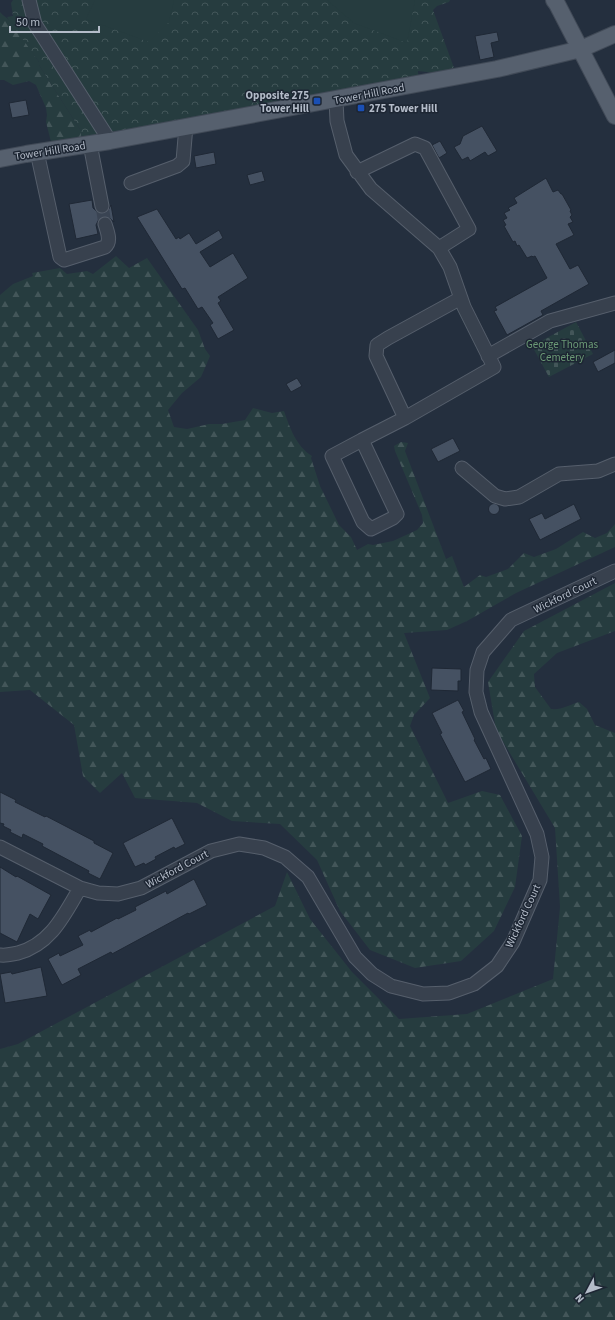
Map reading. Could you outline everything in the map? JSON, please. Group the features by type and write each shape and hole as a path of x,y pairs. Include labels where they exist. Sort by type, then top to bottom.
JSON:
{"main road":[{"path":"554,0 581,48 615,116"},
{"name":"Tower Hill Road","path":"0,159 110,141 497,69 581,48 615,34"}],"street":[{"path":"29,0 35,24 110,141"},
{"path":"336,100 337,121 346,155 371,189 439,248 450,266 461,298 494,367 405,418 362,440 332,456 363,522 371,529 393,518 397,514 362,440"},
{"path":"131,183 177,166 183,162 186,126"},
{"path":"90,144 102,206"},
{"path":"358,172 415,144 425,148 469,229 439,248"},
{"path":"37,152 60,257 64,260 105,247 108,244 109,239 105,224"},
{"path":"405,418 376,356 377,345 461,298"},
{"path":"488,356 550,321 615,303"},
{"path":"462,468 494,496 506,499 519,497 559,474 598,471 615,464"},
{"name":"Wickford Court","path":"0,847 80,888 98,893 118,894 141,888 211,851 239,844 264,848 285,857 308,877 355,956 372,974 391,986 423,994 449,993 474,984 497,966 513,942 540,880 542,857 537,834 481,712 476,692 477,670 483,652 511,620 615,571"},
{"path":"0,955 7,956 28,950 46,939 61,922 80,888"}],"green space":[{"path":"13,0 450,0 449,2 437,6 433,10 454,68 435,73 418,71 419,84 82,144 81,131 39,65 39,62 7,17 13,16 11,3"},
{"path":"95,0 174,0 169,22 149,42 86,19"},
{"path":"327,0 415,0 407,43 354,23"},
{"path":"0,12 11,22 39,62 39,65 81,131 82,144 53,150 46,122 46,108 36,85 29,81 13,85 4,80 0,80"},
{"path":"116,256 129,268 147,258 198,330 205,349 210,356 201,377 182,393 168,410 174,427 187,429 209,424 222,424 245,420 253,408 272,413 284,411 291,430 298,442 306,452 312,456 311,458 320,486 339,525 351,537 357,550 368,544 373,545 393,541 417,530 423,523 422,515 395,451 394,446 401,442 408,443 405,451 446,559 452,556 464,587 480,575 486,577 508,569 524,553 534,557 556,549 583,532 595,538 607,533 615,524 615,547 516,593 467,621 447,630 404,633 430,698 414,715 410,726 448,803 482,791 500,795 522,836 515,887 494,931 461,961 415,968 370,950 340,911 317,860 280,824 232,821 197,803 135,798 122,773 100,793 83,776 74,725 30,690 0,692 0,295 13,284 33,276 32,273 60,268 67,274 87,271 93,274"},
{"name":"George Thomas Cemetery","path":"576,322 593,354 549,377 532,346"},
{"path":"615,583 615,631 557,653 534,674 535,687 551,709 562,708 579,702 587,709 595,725 615,733 615,1320 0,1320 0,1049 18,1044 275,906 287,872 310,919 352,972 399,1019 467,1014 553,979 560,907 555,828 496,730 488,682 524,631"}],"building":[{"path":"497,32 499,41 491,43 494,57 480,60 475,36"},
{"path":"26,100 29,115 12,118 9,103"},
{"path":"482,126 497,151 488,156 485,152 470,161 468,157 462,160 454,147 460,144 463,136"},
{"path":"440,141 447,153 439,158 432,145"},
{"path":"214,152 216,164 196,168 194,156"},
{"path":"262,171 265,181 250,185 247,175"},
{"path":"546,178 553,192 558,190 562,194 571,210 572,215 570,217 573,222 568,224 574,235 556,244 570,269 578,265 589,284 541,311 543,315 507,335 494,311 497,310 495,307 547,278 535,256 527,258 519,245 517,246 515,241 513,242 504,226 506,225 503,220 507,218 504,213 510,210 508,208 517,203 514,198"},
{"path":"92,200 93,208 100,214 107,212 111,205 114,222 107,216 102,217 96,225 98,234 76,239 69,204"},
{"path":"157,209 176,239 179,237 180,239 189,233 196,244 219,230 223,238 200,252 210,267 233,253 248,278 218,297 221,301 218,303 234,330 218,339 210,325 213,323 202,307 198,309 185,288 182,289 137,217"},
{"path":"615,350 615,363 598,372 593,362"},
{"path":"297,378 302,386 291,392 286,384"},
{"path":"453,438 460,451 438,462 431,449"},
{"path":"492,504 496,504 498,505 498,513 492,514 489,511 489,507"},
{"path":"574,504 581,519 540,540 529,519 542,513 545,519"},
{"path":"432,668 461,669 461,681 458,681 458,691 431,690"},
{"path":"458,700 464,711 462,712 475,739 474,740 484,759 486,758 491,769 465,782 440,734 442,733 432,713"},
{"path":"0,792 16,800 15,802 45,817 46,816 94,841 94,843 113,853 100,879 88,873 89,871 42,846 43,844 23,834 22,838 10,832 11,830 3,826 4,824 0,823"},
{"path":"172,818 185,844 175,849 174,847 155,857 156,859 145,865 144,863 135,867 123,843"},
{"path":"0,867 51,895 38,919 30,914 17,942 0,933"},
{"path":"194,879 207,905 189,914 188,913 112,954 111,952 78,969 81,975 62,985 48,959 59,953 60,956 83,945 78,936 90,930 91,932 117,918 118,919 136,910 135,907 166,891 167,894"},
{"path":"41,967 47,996 5,1003 0,974 11,972 12,974"}],"tunnel":[{"path":"102,206 105,224"}],"place":[{"name":"Opposite 275 Tower Hill","path":"317,101"},
{"name":"275 Tower Hill","path":"361,108"}]}
